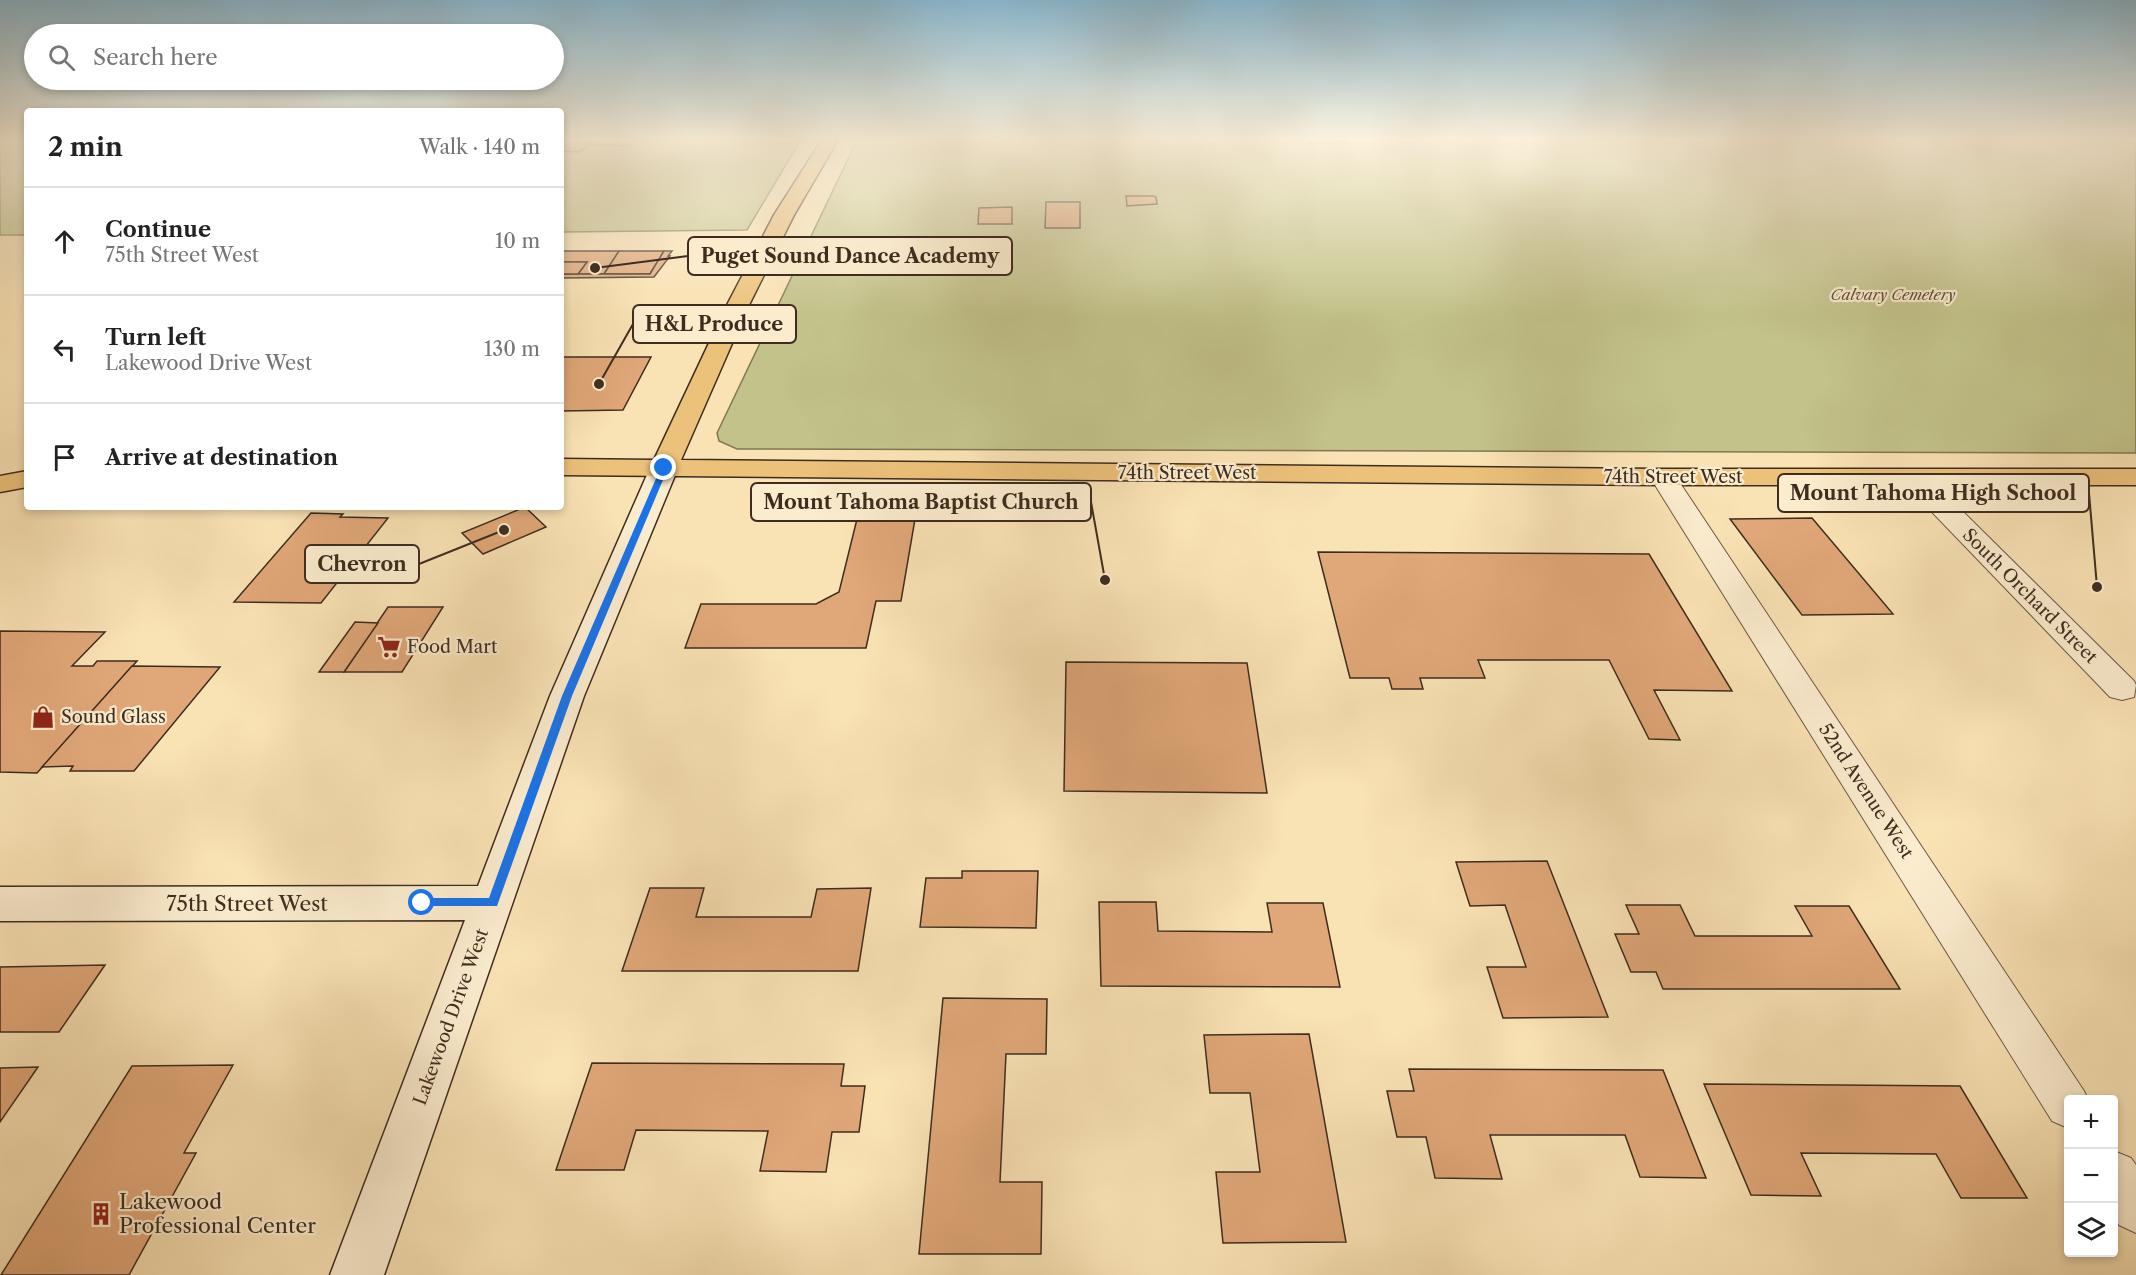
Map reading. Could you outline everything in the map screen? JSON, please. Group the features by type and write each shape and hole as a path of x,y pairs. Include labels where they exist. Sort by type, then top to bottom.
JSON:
{"main road":[{"name":"Lakewood Drive West","path":"357,1275 567,696 664,468 740,300 795,198"},
{"name":"74th Street West","path":"564,467 1812,478 2136,477"},
{"name":"75th Street West","path":"0,904 493,903"}],"street":[{"name":"52nd Avenue West","path":"1663,477 2064,1100"},
{"name":"South Orchard Street","path":"1913,477 2122,689"},
{"path":"2118,1181 2136,1208"}],"green space":[{"path":"0,198 24,198 24,235 0,235"},
{"path":"564,198 766,198 747,230 564,232"},
{"name":"Calvary Cemetery","path":"830,198 2136,198 2136,453 737,449 719,441 717,433"}],"building":[{"path":"1126,198 1156,198 1157,204 1127,206"},
{"path":"1046,202 1080,202 1080,228 1045,228"},
{"path":"1012,207 1012,224 978,224 979,208"},
{"path":"564,251 619,251 604,274 578,274 587,262 564,262"},
{"path":"619,251 664,251 650,274 604,274"},
{"path":"664,251 672,251 654,277 564,278 564,274 650,274"},
{"path":"564,262 587,262 578,274 564,274"},
{"path":"564,357 651,357 623,410 564,411"},
{"path":"518,510 528,510 546,527 483,554 462,533"},
{"path":"311,513 343,514 340,517 388,518 321,603 234,602"},
{"path":"1812,518 1893,614 1802,615 1730,519"},
{"path":"857,519 915,519 901,601 876,601 866,648 685,648 701,604 816,604 839,592"},
{"path":"1318,552 1649,554 1732,691 1654,690 1680,740 1649,739 1609,660 1478,660 1485,678 1420,678 1423,689 1392,689 1389,678 1350,678"},
{"name":"Food Mart","path":"388,607 443,607 402,672 344,672"},
{"path":"355,622 378,623 344,672 319,672"},
{"name":"Sound Glass","path":"0,631 105,632 72,666 93,666 97,661 137,661 37,773 0,772"},
{"path":"1066,662 1247,663 1267,793 1064,791"},
{"path":"132,666 220,667 134,771 70,771 73,766 42,767"},
{"path":"1547,861 1608,1017 1503,1018 1487,967 1526,967 1505,905 1470,906 1456,862"},
{"path":"962,871 1038,871 1036,928 920,927 926,878 962,878"},
{"path":"650,888 704,888 696,917 811,917 817,889 871,888 858,971 622,971"},
{"path":"1099,902 1156,902 1158,931 1272,932 1267,903 1323,903 1340,987 1101,986"},
{"path":"1626,905 1680,905 1695,936 1812,936 1795,906 1849,906 1900,989 1663,989 1656,972 1631,972 1615,934 1639,934"},
{"path":"105,965 59,1032 0,1032 0,967"},
{"path":"943,998 1047,999 1046,1054 1006,1054 1000,1182 1042,1182 1041,1254 919,1254"},
{"path":"1309,1034 1346,1242 1223,1243 1216,1172 1260,1172 1250,1093 1210,1093 1204,1035"},
{"path":"592,1063 844,1064 841,1086 865,1086 859,1132 832,1132 826,1172 760,1171 768,1131 636,1130 624,1170 556,1170"},
{"name":"Lakewood Professional Center","path":"233,1065 184,1153 196,1153 129,1275 1,1275 132,1066"},
{"path":"38,1067 0,1122 0,1068"},
{"path":"1409,1069 1663,1070 1706,1178 1640,1177 1625,1135 1490,1135 1502,1179 1435,1178 1426,1137 1397,1137 1387,1091 1414,1091"},
{"path":"1704,1084 1960,1086 2027,1198 1961,1198 1936,1154 1801,1153 1821,1196 1751,1195"}],"place":[{"name":"Puget Sound Dance Academy","path":"595,268"},
{"name":"H&L Produce","path":"599,384"},
{"name":"Chevron","path":"504,530"},
{"name":"Mount Tahoma Baptist Church","path":"1105,580"},
{"name":"Mount Tahoma High School","path":"2097,587"},
{"name":"Food Mart","path":"389,647"},
{"name":"Sound Glass","path":"43,717"},
{"name":"Lakewood Professional Center","path":"101,1214"}],"route":[{"path":"422,903 493,903 567,696 664,468"}]}
